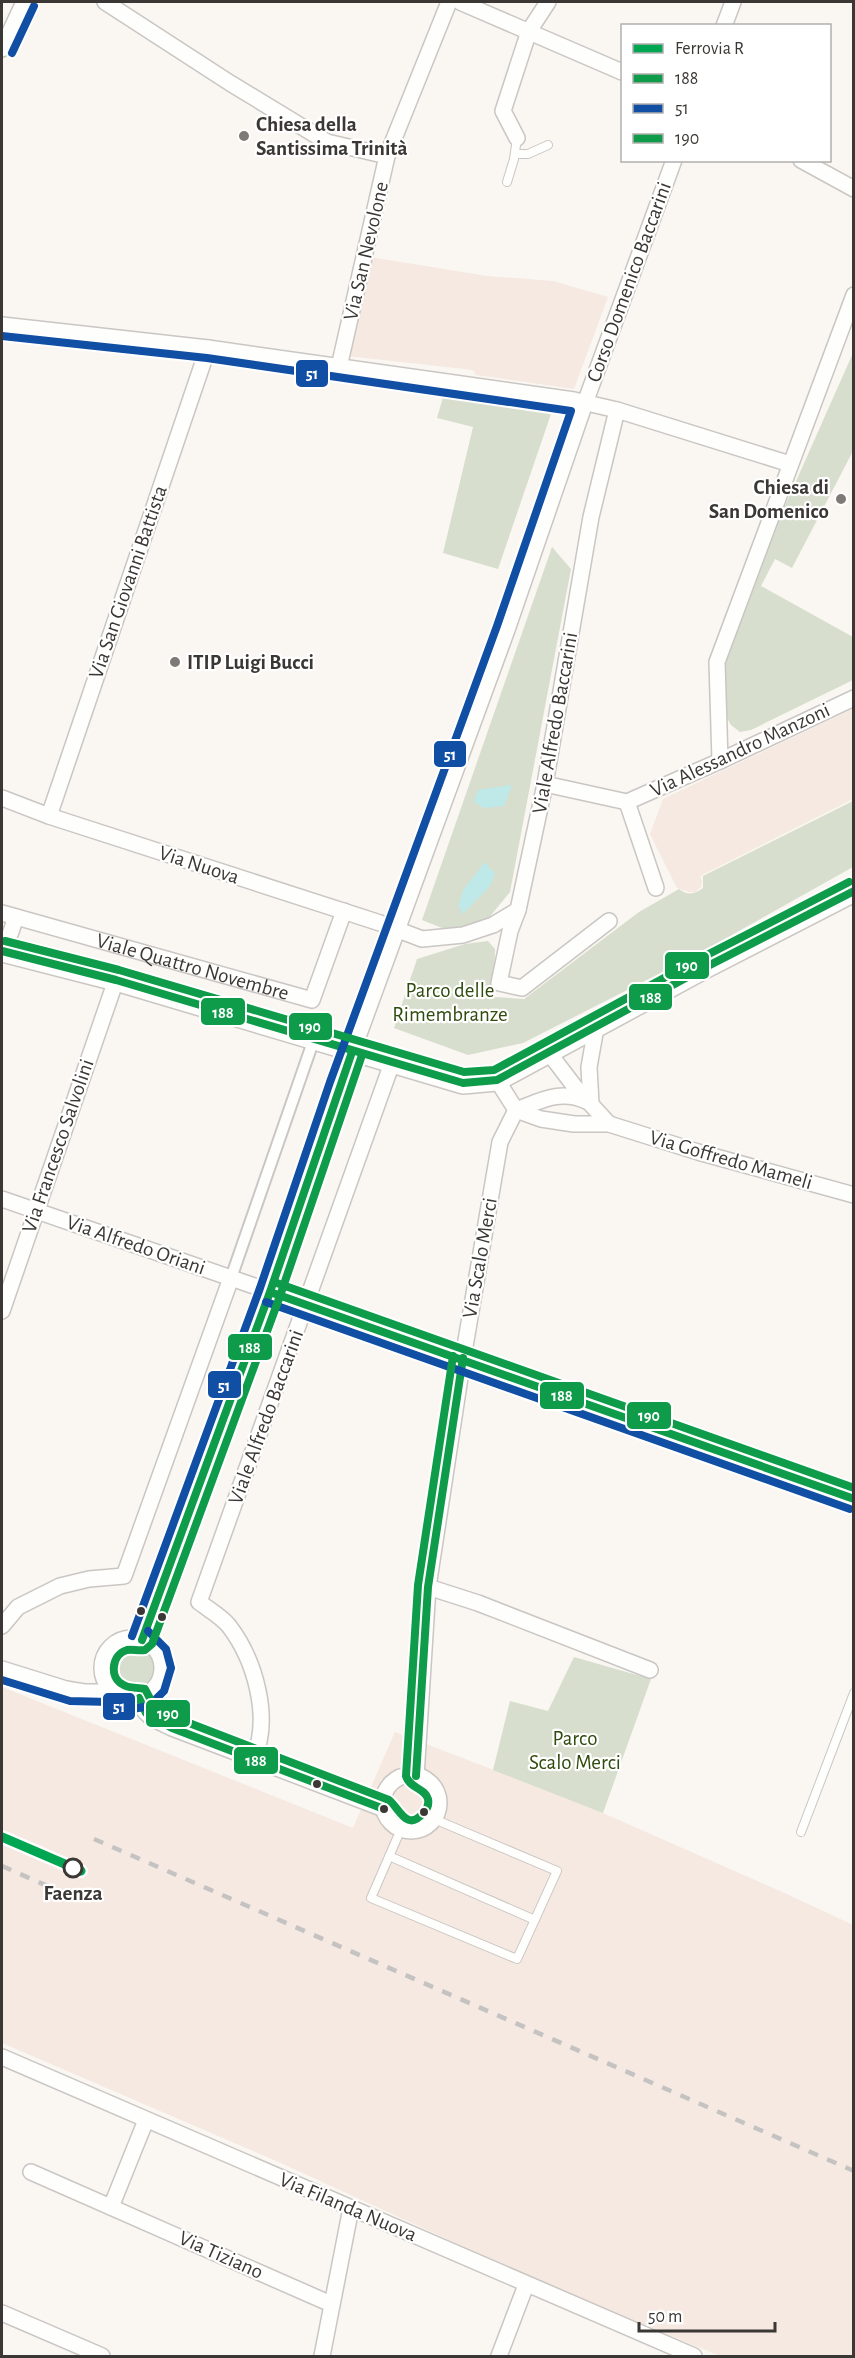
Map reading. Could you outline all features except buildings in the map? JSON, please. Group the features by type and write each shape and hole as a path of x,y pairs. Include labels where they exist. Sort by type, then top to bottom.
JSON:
{"main road":[{"path":"497,1080 706,967 851,898"},
{"name":"Viale Quattro Novembre","path":"3,951 116,980 352,1052 463,1083 497,1080"}],"street":[{"path":"2,49 24,2"},
{"path":"105,2 230,83 327,142 387,156"},
{"name":"Via San Nevolone","path":"339,367 387,156 449,2"},
{"path":"460,2 621,72"},
{"path":"517,138 503,111 529,32 548,2"},
{"path":"725,24 733,2"},
{"name":"Corso Domenico Baccarini","path":"585,403 673,162"},
{"path":"805,162 854,189"},
{"path":"720,761 717,662 854,296"},
{"path":"2,325 208,348 585,403 617,410 790,464"},
{"name":"Via San Giovanni Battista","path":"49,816 208,348"},
{"name":"Viale Alfredo Baccarini","path":"142,1641 270,1292 352,1052 507,630 585,403"},
{"name":"Viale Alfredo Baccarini","path":"609,921 522,988 499,983 510,931 518,910 545,784 591,517 617,410"},
{"name":"Via Alessandro Manzoni","path":"545,784 627,802 854,698"},
{"name":"Via Nuova","path":"2,798 49,816 397,929"},
{"name":"Via Alessandro Manzoni","path":"627,802 656,888"},
{"path":"397,929 422,939 463,935 493,925 518,910"},
{"name":"Viale Quattro Novembre","path":"3,951 9,915 312,1000 344,911"},
{"name":"Via Francesco Salvolini","path":"2,1311 116,980"},
{"path":"591,1104 589,1067 596,1028"},
{"path":"2,1626 18,1607 60,1586 89,1579 124,1576 314,1039"},
{"path":"549,1053 575,1088 609,1124"},
{"name":"Viale Alfredo Baccarini","path":"254,1760 259,1748 259,1702 249,1662 228,1624 199,1602 392,1063"},
{"path":"497,1080 516,1110 564,1094 576,1096 591,1104"},
{"name":"Via Goffredo Mameli","path":"516,1110 558,1122 609,1124 698,1152 854,1194"},
{"name":"Via Scalo Merci","path":"416,1776 428,1587 463,1358 500,1142 516,1110"},
{"name":"Via Alfredo Oriani","path":"2,1199 463,1358 854,1498"},
{"path":"428,1587 478,1602 650,1670"},
{"path":"2,1669 66,1689 84,1692 112,1692 123,1698 139,1698 154,1688 161,1672 159,1656 142,1641 119,1641 112,1646 104,1658 104,1675 112,1692"},
{"path":"139,1698 140,1707 152,1718 172,1728 384,1809"},
{"path":"416,1776 425,1779 437,1792 439,1802 434,1819 419,1830 401,1829 387,1818 383,1800 391,1784 399,1778 416,1776"},
{"name":"Via Filanda Nuova","path":"2,2057 692,2356"},
{"path":"111,2207 146,2120"},
{"name":"Via Tiziano","path":"30,2172 331,2304"},
{"path":"322,2356 351,2208"},
{"path":"499,2356 526,2284"},
{"path":"2,2313 102,2356"}],"lane":[{"path":"507,182 517,138"},
{"path":"514,154 528,154 548,145"},
{"path":"801,1832 854,1693"},
{"path":"401,1829 371,1898 517,1959 557,1871 434,1819"},
{"path":"389,1856 535,1920"}],"shaded area":[{"path":"370,257 487,276 553,281 608,297 574,389 476,375 473,370 347,356"},
{"path":"853,709 853,799 700,876 701,887 695,892 677,888 650,834 663,799"},
{"path":"2,1687 353,1828 395,1732 587,1806 853,1925 853,2356 720,2356 548,2285 274,2160 2,2043"}],"green space":[{"path":"853,353 853,451 792,568 775,559 761,586 853,637 853,680 751,730 740,732 731,725 724,713 725,664 749,587"},
{"path":"443,397 552,411 498,569 443,553 473,427 437,418"},
{"path":"552,547 571,569 510,892 487,920 447,930 422,920"},
{"name":"Parco delle Rimembranze","path":"853,801 853,867 696,955 523,1043 468,1055 394,1028 417,959 465,944 488,941 495,949 494,997 524,999 639,912 679,889 688,893 697,892 703,888 703,876"},
{"path":"132,1647 147,1654 154,1669 147,1684 132,1691 117,1684 110,1669 117,1654"},
{"name":"Parco Scalo Merci","path":"574,1657 651,1679 603,1813 493,1770 510,1701 548,1711"}],"water":[{"path":"512,785 504,806 483,808 474,801 478,790"},
{"path":"485,862 495,874 490,886 463,914 458,905 464,889"}],"railway":[{"path":"94,1839 854,2171"},
{"path":"2,1866 70,1896"}],"rail line":[{"name":"R","path":"2,1837 81,1871"}],"transit line":[{"name":"51","path":"12,53 34,6"},
{"name":"51","path":"2,336 207,358 571,411 497,626 330,1082 260,1288 132,1636"},
{"name":"190","path":"5,941 119,970 464,1072 494,1070 701,958 849,882"},
{"name":"188","path":"2,951 116,980 463,1083 497,1080 706,967 854,891"},
{"name":"188","path":"142,1640 270,1292 352,1052"},
{"name":"190","path":"362,1055 280,1296 152,1644 145,1650 127,1650 118,1656 114,1666 118,1681 127,1687 145,1689 154,1706 176,1718 389,1800 408,1820 418,1818 427,1808 428,1799 424,1792 410,1783 406,1776 418,1585 453,1356"},
{"name":"190","path":"274,1282 854,1488"},
{"name":"188","path":"270,1292 854,1499"},
{"name":"51","path":"266,1302 850,1509"},
{"name":"188","path":"416,1776 428,1587 463,1358"},
{"name":"51","path":"2,1680 70,1701 109,1702 127,1710 144,1707 164,1691 171,1668 166,1649 148,1631"},
{"name":"188","path":"139,1698 146,1713 172,1728 384,1809"}],"place":[{"name":"Chiesa della Santissima Trinità","path":"244,136"},
{"name":"Chiesa di San Domenico","path":"841,499"},
{"name":"ITIP Luigi Bucci","path":"175,662"},
{"name":"Faenza","path":"73,1868"}]}
